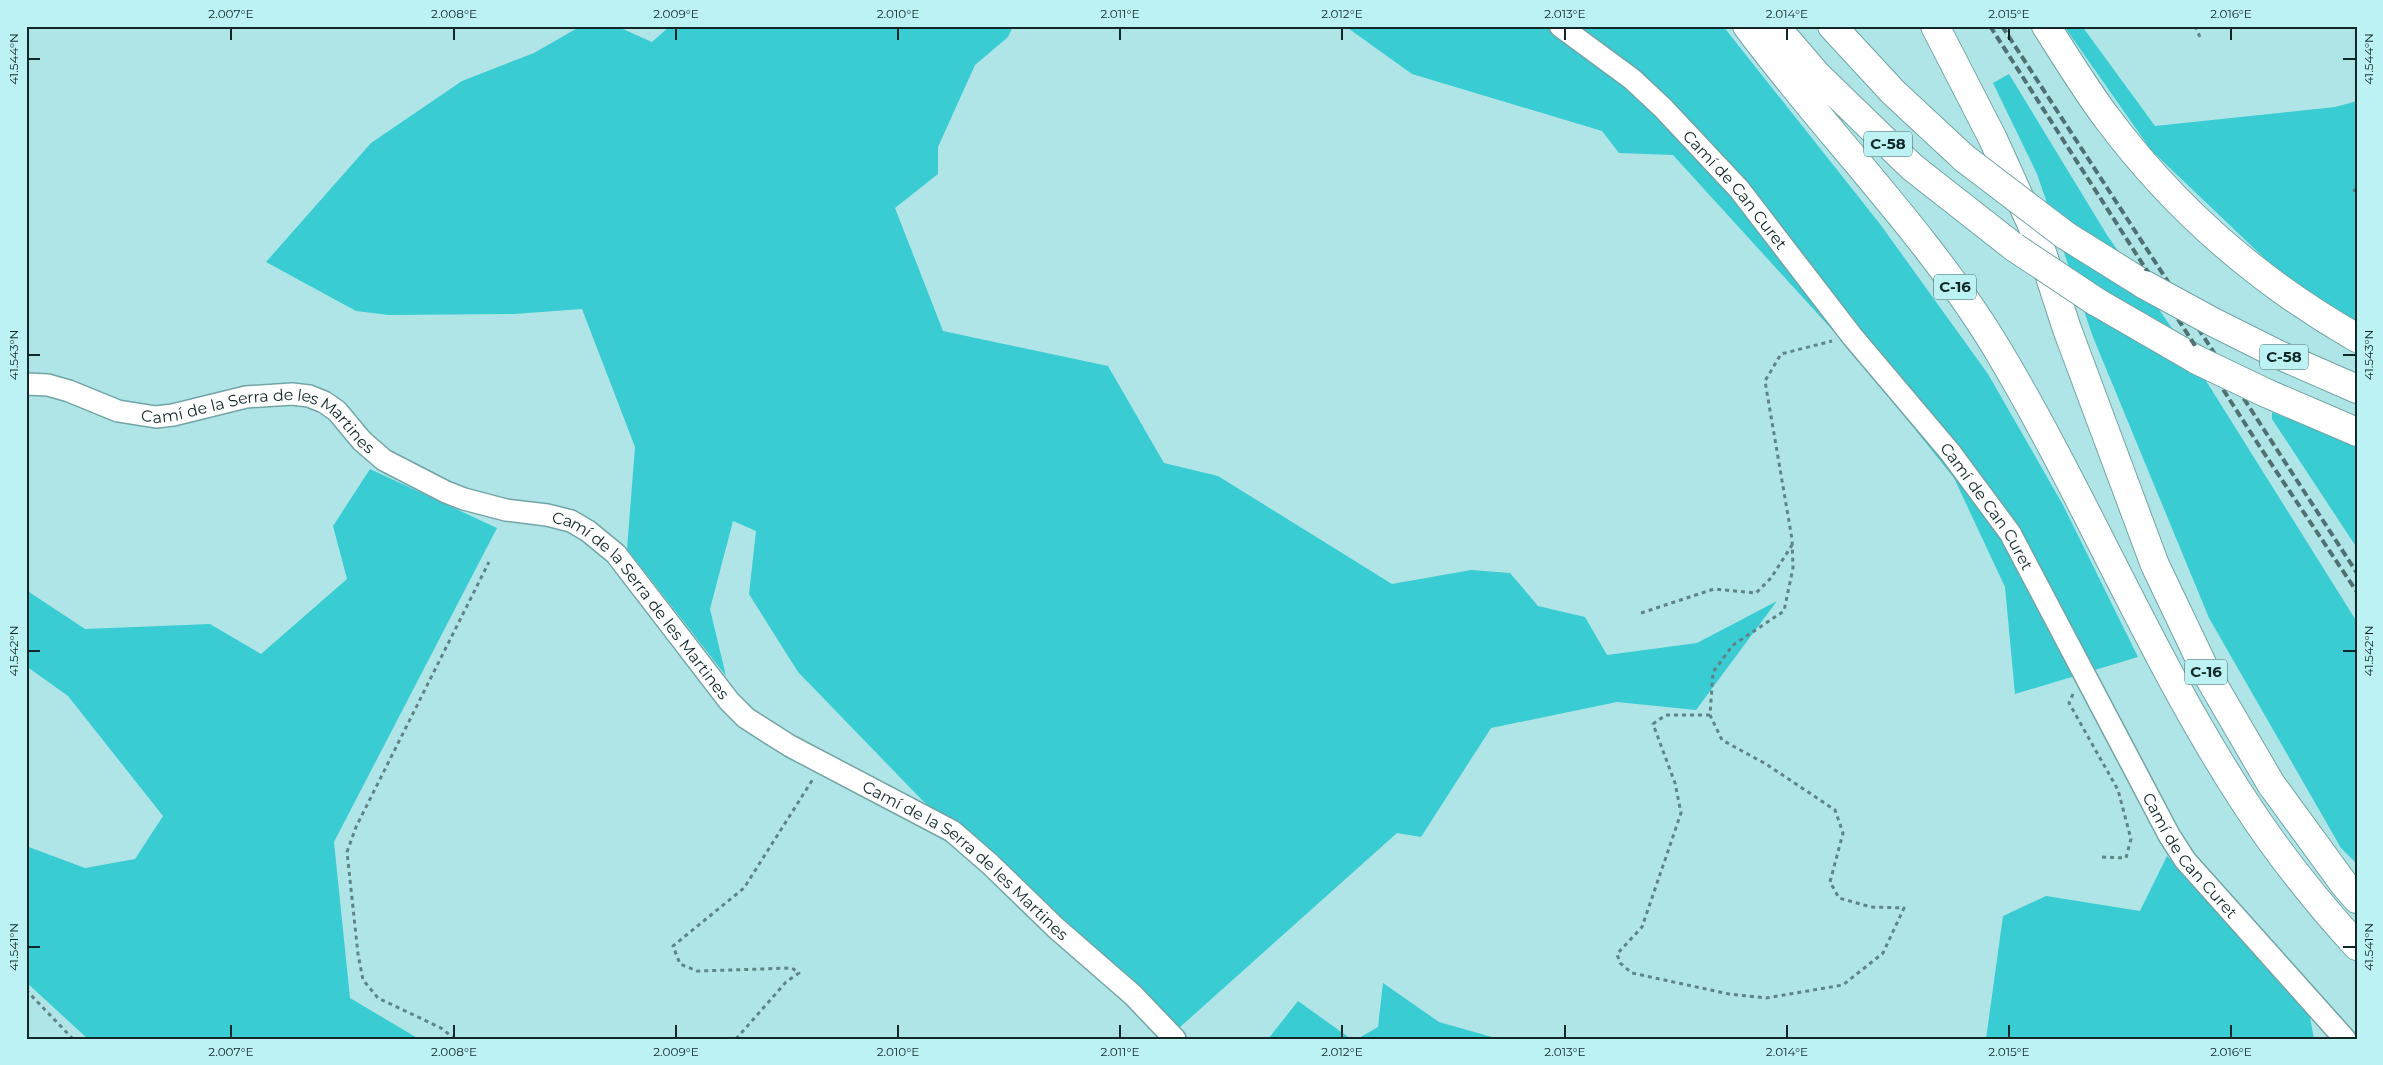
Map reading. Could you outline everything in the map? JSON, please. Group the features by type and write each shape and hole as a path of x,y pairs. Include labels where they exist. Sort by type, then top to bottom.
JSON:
{"highway":[{"name":"C-16","path":"1748,26 1848,154 1934,256 1995,345 2040,422 2180,692 2244,802 2320,905 2357,946"},
{"name":"C-58","path":"1775,26 1817,75 1912,167 2014,247 2095,301 2197,360 2266,393 2357,432"},
{"name":"C-58","path":"1832,26 1893,92 1964,158 2065,235 2145,285 2214,322 2277,354 2357,389"},
{"name":"C-16","path":"1929,26 1949,54 1993,139 2036,234 2068,329 2155,565 2207,674 2271,784 2357,899"},
{"path":"1935,26 1949,54"},
{"path":"2046,26 2106,117 2178,203 2263,276 2308,308 2357,338"}],"street":[{"name":"Camí de Can Curet","path":"1560,26 1632,79 1739,189 1852,336 1950,452 2010,534 2169,835 2185,860 2345,1039"},
{"name":"Camí de la Serra de les Martines","path":"26,384 48,385 69,391 118,411 156,417 254,396 292,394 309,396 324,402 337,411 362,441 384,460 446,492 464,500 506,510 547,515 571,521 588,530 616,554 729,701 746,718 822,764 952,831 1056,928 1133,995 1175,1039"}],"path":[{"path":"2195,26 2200,37"},
{"path":"1710,715 1666,715 1653,724 1675,783 1681,813 1642,927 1617,954 1620,963 1632,973 1729,994 1766,998 1843,985 1883,953 1904,908 1871,907 1839,898 1830,882 1843,832 1835,810 1766,764 1722,740 1710,715 1713,672 1733,645 1784,611 1792,568 1792,544 1765,381 1781,354 1852,336"},
{"path":"1640,613 1714,589 1756,593 1771,578 1792,544"},
{"path":"455,1039 441,1028 378,998 363,980 358,954 347,852 356,827 489,562"},
{"path":"2090,683 2076,686 2070,703 2118,790 2132,839 2126,858 2102,857"},
{"path":"736,1039 786,982 799,973 792,968 697,971 680,964 673,946 744,888 822,764"},
{"path":"26,990 73,1039"}],"shaded area":[{"path":"581,26 616,26 652,42 670,26 1013,26 1008,37 975,65 938,147 938,174 895,208 943,331 1108,366 1164,463 1218,476 1392,584 1471,570 1510,573 1538,606 1585,617 1607,655 1697,643 1777,601 1696,710 1617,702 1491,728 1421,837 1397,833 1179,1028 1033,892 923,801 798,672 749,594 756,531 733,521 710,609 726,676 627,549 635,447 582,309 514,314 389,315 356,311 266,262 371,143 462,81 534,53"},
{"path":"1345,26 1723,26 1880,224 1988,374 2063,505 2138,657 2015,694 2005,587 1954,478 1857,357 1673,155 1619,153 1602,131 1412,74"},
{"path":"2064,26 2082,26 2155,126 2335,107 2357,101 2357,322 2281,274 2151,150"},
{"path":"2009,74 2107,235 2183,344 2357,622 2357,864 2341,848 2209,618 2093,337 2037,174 1993,83"},
{"path":"2272,412 2357,446 2357,548 2272,419"},
{"path":"370,469 497,528 334,842 350,998 419,1039 88,1039 26,982 26,846 85,868 135,859 163,816 68,696 26,666 26,590 85,629 210,624 261,654 347,579 333,526"},
{"path":"2167,856 2310,1017 2314,1039 1986,1039 2003,916 2046,896 2140,911"},
{"path":"1383,983 1439,1022 1499,1039 1357,1039 1378,1027"},
{"path":"1298,1001 1351,1039 1268,1039"}],"railway":[{"path":"1990,26 2260,447 2357,592"},
{"path":"2002,26 2357,573"}]}
